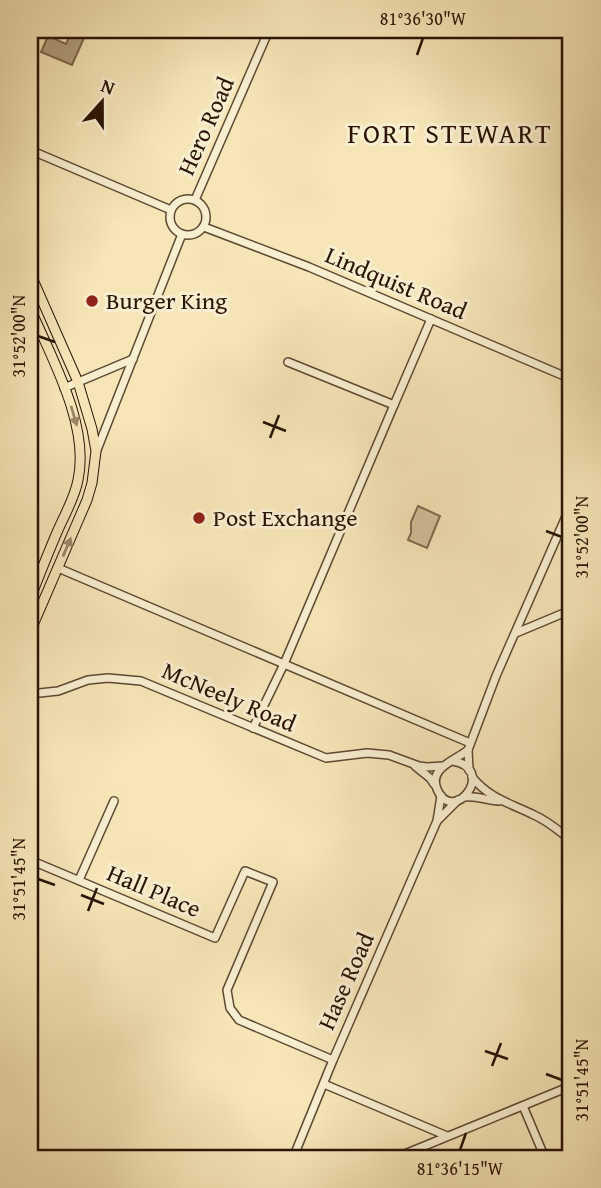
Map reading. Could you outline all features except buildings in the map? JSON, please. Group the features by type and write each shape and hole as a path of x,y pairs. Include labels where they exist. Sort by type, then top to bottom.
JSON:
{"main road":[{"path":"30,273 78,382 96,451 87,500 30,632"},
{"path":"30,308 64,388 79,432 81,458 78,482 30,599"}],"street":[{"name":"Hero Road","path":"195,200 269,30"},
{"path":"30,149 171,210"},
{"path":"181,200 195,200 202,204 207,219 194,235 182,234 173,228 171,210 181,200"},
{"name":"Lindquist Road","path":"204,226 309,267 571,379"},
{"path":"96,451 182,234"},
{"path":"253,728 284,664 431,319"},
{"path":"64,388 132,359"},
{"path":"288,362 394,405"},
{"path":"437,821 471,789 469,747 496,676 571,505"},
{"path":"58,568 284,664 469,747"},
{"path":"516,633 571,610"},
{"name":"McNeely Road","path":"30,694 58,691 88,680 124,678 141,681 326,758 367,753 390,755 412,764"},
{"path":"412,764 427,767 443,765 453,761 469,747"},
{"path":"453,761 465,766 482,788 501,801 548,822 571,840"},
{"path":"412,764 430,778 440,796 437,821"},
{"path":"435,786 435,780 443,765"},
{"path":"440,796 452,801 480,797 501,801"},
{"path":"79,880 114,801"},
{"name":"Hase Road","path":"293,1158 332,1060 437,821"},
{"name":"Hall Place","path":"30,860 215,937 245,871 273,882 228,990 230,1008 239,1020 332,1060"},
{"path":"324,1084 448,1137"},
{"path":"394,1158 571,1086"},
{"path":"523,1106 545,1158"}],"shaded area":[{"path":"71,33 84,38 72,65 41,52 48,36 66,44"},
{"path":"418,506 440,516 427,548 408,540 411,522"}],"place":[{"name":"Burger King","path":"92,301"},
{"name":"Post Exchange","path":"199,518"}],"district":[{"name":"FORT STEWART","path":"450,133"}]}
